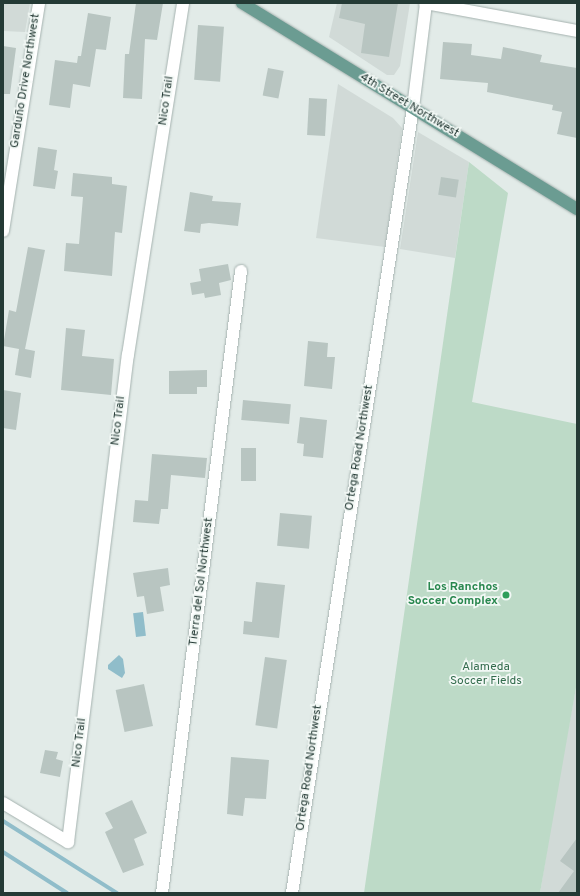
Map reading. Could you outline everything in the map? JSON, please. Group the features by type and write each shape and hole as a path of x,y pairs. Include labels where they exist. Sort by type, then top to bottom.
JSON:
{"main road":[{"name":"4th Street Northwest","path":"242,3 577,209"}],"street":[{"name":"Garduño Drive Northwest","path":"3,231 38,3"},
{"name":"Nico Trail","path":"3,803 68,842 128,355 183,3"},
{"name":"Ortega Road Northwest","path":"292,893 413,108 425,3"},
{"path":"425,3 577,31"},
{"name":"Tierra del Sol Northwest","path":"162,893 240,271"}],"shaded area":[{"path":"3,3 30,3 25,32 3,31"},
{"path":"337,3 410,3 400,66 394,75 387,75 329,37"},
{"path":"338,84 393,118 402,128 385,247 316,238"},
{"path":"418,132 469,162 455,258 400,249"},
{"path":"577,682 577,893 540,893 556,795"}],"green space":[{"name":"Alameda Soccer Fields","path":"469,162 508,193 472,402 577,424 577,682 540,893 364,893"}],"water":[{"path":"143,612 146,636 136,637 133,613"},
{"path":"119,655 123,659 125,673 122,678 108,669 108,665"}],"building":[{"path":"136,3 163,3 157,40 145,39 142,99 123,98 125,54 129,54"},
{"path":"342,3 398,3 389,57 361,53 365,24 339,18"},
{"path":"88,13 111,17 106,50 96,49 90,87 73,84 70,108 49,105 55,60 77,63 78,56 81,56"},
{"path":"198,25 224,27 220,82 194,80"},
{"path":"443,42 472,44 471,55 501,59 503,47 542,55 540,62 577,68 577,138 557,134 562,112 552,110 553,105 487,92 488,83 440,79"},
{"path":"3,46 16,48 10,94 3,94"},
{"path":"268,68 284,71 278,99 263,95"},
{"path":"309,98 327,99 325,136 307,135"},
{"path":"38,147 57,150 54,170 58,171 55,189 33,186"},
{"path":"73,173 112,177 112,184 127,186 122,233 115,232 112,276 64,271 66,243 79,244 83,197 71,196"},
{"path":"441,177 459,180 456,198 438,195"},
{"path":"190,192 213,196 212,201 241,203 238,226 209,223 201,224 200,233 184,231"},
{"path":"28,247 45,250 25,349 35,351 31,378 15,375 19,349 3,346 9,310 16,312"},
{"path":"228,264 231,280 219,283 221,295 205,298 204,293 192,295 190,283 201,281 199,269"},
{"path":"66,328 85,330 82,356 114,359 111,395 61,390"},
{"path":"308,341 328,343 327,357 335,357 332,389 304,386"},
{"path":"207,370 207,387 197,387 197,394 169,394 169,371"},
{"path":"3,390 21,393 16,430 3,428"},
{"path":"243,400 291,404 289,424 241,420"},
{"path":"300,417 327,420 323,458 303,456 304,444 297,443"},
{"path":"241,448 256,448 256,481 241,481"},
{"path":"152,454 207,458 205,478 171,475 168,509 161,509 159,524 133,522 135,500 148,501"},
{"path":"280,513 312,516 309,549 277,546"},
{"path":"168,568 170,585 160,587 164,611 147,614 144,596 137,597 133,573"},
{"path":"256,582 285,585 279,638 243,634 244,621 252,622"},
{"path":"265,657 287,660 277,728 255,725"},
{"path":"144,684 153,726 125,732 116,690"},
{"path":"45,750 58,752 56,759 63,761 60,777 40,773"},
{"path":"231,757 269,760 266,799 245,798 243,816 227,814"},
{"path":"132,800 147,833 134,839 144,865 123,873 105,832 113,828 105,813"},
{"path":"577,838 577,893 558,893 574,871 560,861"}],"waterway":[{"path":"3,821 117,893"},
{"path":"3,852 67,893"}],"place":[{"name":"Los Ranchos Soccer Complex","path":"506,595"}]}
